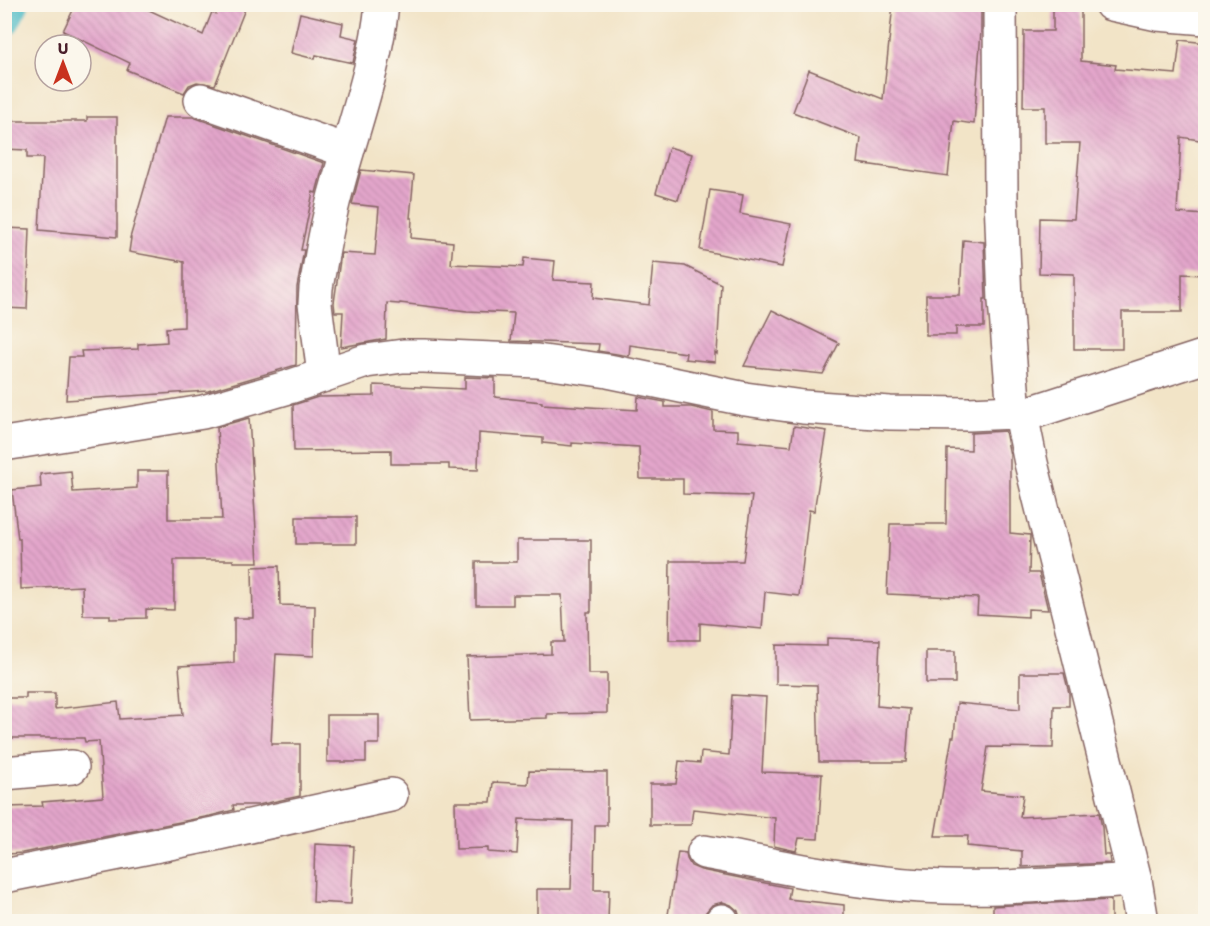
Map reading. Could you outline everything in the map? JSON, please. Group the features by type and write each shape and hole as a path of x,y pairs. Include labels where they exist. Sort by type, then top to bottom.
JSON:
{"street":[{"path":"324,375 315,304 316,288 329,219 369,81 379,34 382,4"},
{"path":"1000,4 1001,198 1005,301 1018,415 1135,880 1142,921"},
{"path":"1111,4 1157,14 1206,18"},
{"path":"201,100 348,151"},
{"path":"4,444 203,412 289,387 366,361 403,356 537,361 608,371 746,399 803,406 890,413 1018,415 1206,356"},
{"path":"4,773 72,767"},
{"path":"4,876 214,834 391,795"},
{"path":"704,852 848,878 921,886 1009,886 1135,880"}],"building":[{"path":"76,4 136,4 203,35 212,12 216,14 219,4 247,4 215,85 197,82 189,85 184,93 127,70 130,63 93,45 93,33 63,31"},
{"path":"893,4 981,4 974,124 954,121 948,176 858,163 861,138 793,112 809,70 883,99"},
{"path":"1053,4 1081,4 1081,61 1116,65 1115,69 1176,74 1180,40 1206,43 1206,141 1181,137 1177,213 1206,215 1206,275 1182,274 1182,312 1122,312 1122,349 1074,349 1074,274 1039,273 1040,218 1074,219 1080,143 1045,143 1045,107 1023,107 1024,31 1053,31"},
{"path":"300,13 343,23 341,35 358,39 353,63 316,55 315,59 291,53"},
{"path":"87,117 117,117 117,237 39,230 43,158 27,158 27,150 4,149 4,121 87,121"},
{"path":"165,117 193,117 324,163 316,193 313,192 301,250 304,250 297,287 296,365 208,391 66,400 69,357 82,357 81,351 138,349 138,344 167,342 166,328 184,327 184,262 129,252 130,238"},
{"path":"669,147 692,154 678,200 656,193"},
{"path":"361,170 414,175 410,218 412,218 411,238 453,242 451,264 523,267 524,258 555,261 553,280 594,282 593,298 649,305 653,263 685,266 721,284 715,362 685,359 686,353 630,345 629,356 598,351 599,344 511,341 514,313 467,311 400,303 387,303 386,339 341,347 343,312 335,312 334,303 341,253 375,255 379,207 352,204"},
{"path":"710,190 743,195 740,214 791,224 782,267 700,250"},
{"path":"4,228 30,229 27,309 4,308"},
{"path":"963,240 984,242 986,299 984,299 984,327 956,327 956,335 926,335 926,295 960,295"},
{"path":"772,310 839,343 823,374 744,366"},
{"path":"465,377 495,378 495,397 542,402 542,404 637,410 638,397 665,402 665,407 691,407 713,412 713,429 738,430 738,441 791,446 794,426 827,431 814,511 809,510 799,596 765,592 762,629 700,623 700,640 669,640 670,561 743,561 752,496 683,494 683,479 640,479 639,447 572,443 572,446 543,443 543,438 479,433 478,470 449,469 449,464 391,464 391,450 294,451 293,405 318,397 374,396 374,385 465,389"},
{"path":"249,418 258,562 174,560 174,610 146,609 146,618 110,619 110,615 83,615 82,586 21,589 20,539 18,539 12,490 41,487 40,474 71,471 73,492 137,488 137,471 168,471 168,519 222,519 217,427"},
{"path":"1005,431 1010,455 1010,533 1030,535 1029,573 1039,573 1048,610 1028,609 1028,617 977,614 978,598 887,594 890,524 946,524 947,449 971,450 971,433"},
{"path":"296,517 356,517 356,544 296,544"},
{"path":"517,540 591,540 591,612 587,612 588,674 607,674 607,713 547,714 547,718 470,720 467,657 551,654 551,642 564,642 562,595 513,595 513,605 476,605 476,562 517,562"},
{"path":"279,566 280,605 315,606 314,656 276,654 271,744 300,744 300,796 258,805 233,805 234,810 210,816 8,854 7,807 43,806 42,802 103,797 99,741 85,742 84,738 4,738 4,698 26,698 26,693 55,693 55,709 118,702 120,719 183,715 179,666 234,663 234,618 253,618 252,567"},
{"path":"827,638 880,640 877,706 910,709 906,762 819,762 817,685 776,684 776,645 827,646"},
{"path":"926,651 955,651 955,683 926,683"},
{"path":"1020,673 1064,673 1069,693 1069,706 1054,706 1053,748 988,747 981,791 1023,795 1020,817 1099,813 1104,855 1109,855 1110,863 1022,867 1022,851 967,846 968,836 935,836 952,737 954,737 957,703 1020,709"},
{"path":"732,695 766,697 762,772 822,774 818,839 799,838 796,851 774,846 775,818 693,809 691,825 650,825 650,784 676,784 679,761 700,763 701,752 729,755"},
{"path":"327,715 379,715 379,744 366,744 366,762 327,762"},
{"path":"529,771 607,772 607,825 595,825 594,890 609,890 608,921 537,921 537,889 571,889 573,821 519,819 517,854 488,852 488,848 456,849 455,802 491,802 493,782 528,784"},
{"path":"315,844 354,846 351,904 313,902"},
{"path":"678,852 686,853 691,866 701,870 790,888 788,899 844,905 844,921 741,921 738,911 723,902 712,905 703,921 667,921"},
{"path":"1111,900 1111,921 993,921 993,906"}],"waterway":[{"path":"4,21 13,4"}]}
